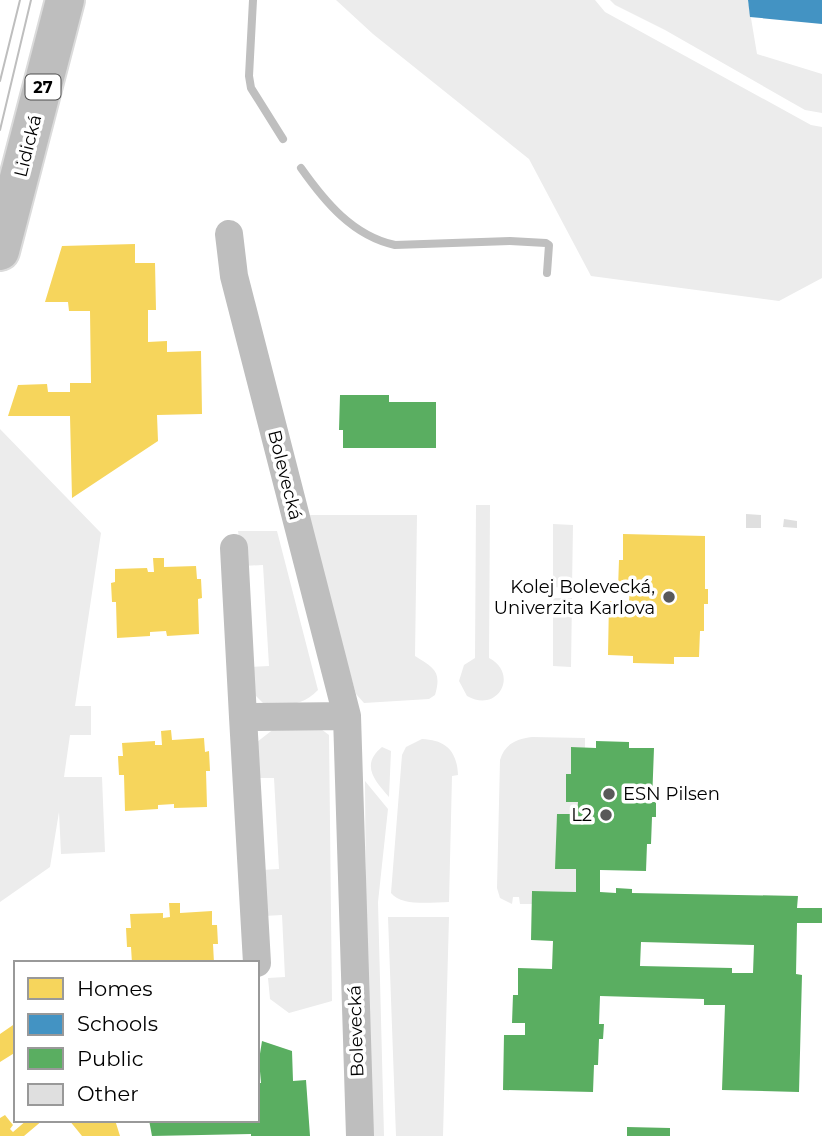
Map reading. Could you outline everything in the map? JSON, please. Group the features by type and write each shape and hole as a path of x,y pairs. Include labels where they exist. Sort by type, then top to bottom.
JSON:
{"main road":[{"name":"Lidická","path":"0,251 65,0"}],"street":[{"name":"Bolevecká","path":"229,233 234,276 347,716 360,1136"},
{"path":"234,548 257,961"},
{"path":"243,717 347,716"}],"shaded area":[{"path":"336,0 595,0 605,12 811,125 822,127 822,278 779,301 591,276 529,159 373,34"},
{"path":"610,0 748,0 757,54 822,74 822,113 805,110"},
{"path":"0,429 101,533 75,706 91,706 91,735 70,735 64,777 102,777 105,852 61,854 59,812 50,867 0,902"},
{"path":"476,505 490,505 489,658 498,665 504,681 496,696 488,700 467,696 459,681 464,665 475,658"},
{"path":"304,515 417,515 415,656 435,671 438,680 435,695 429,699 364,703 356,694"},
{"path":"553,524 573,525 572,588 553,587"},
{"path":"238,531 277,531 318,690 305,700 287,704 264,704 252,692 249,667 269,666 263,565 243,566"},
{"path":"553,598 572,598 571,667 553,666"},
{"path":"275,728 321,729 329,735 332,1001 289,1013 270,999 268,978 285,977 282,915 264,916 262,870 279,869 274,778 258,778 257,742"},
{"path":"532,737 585,738 585,748 571,747 571,774 566,774 566,801 578,802 577,814 557,814 556,869 576,869 576,892 532,891 532,904 520,904 519,897 513,897 512,904 500,898 497,888 500,760 512,743"},
{"path":"422,739 438,742 449,748 457,767 458,775 452,776 449,902 410,902 391,893 402,755 406,747"},
{"path":"382,747 391,751 389,797 375,779 371,767 375,754"},
{"path":"365,781 388,809 378,902 384,1136 373,1136"},
{"path":"388,917 449,917 443,1136 396,1136"}],"building: Homes":[{"path":"135,244 135,263 155,263 156,310 148,310 148,342 167,341 167,352 201,351 202,414 157,415 158,441 72,498 70,416 8,416 18,385 47,384 48,392 70,392 70,383 91,383 90,311 69,311 68,302 45,302 62,246"},
{"name":"Kolej Bolevecká, Univerzita Karlova","path":"623,534 705,536 705,589 708,589 708,604 704,604 704,631 700,631 699,657 674,657 674,664 633,663 633,656 608,655 609,601 629,601 630,589 618,589 619,560 623,560"},
{"path":"153,558 164,558 164,567 196,566 197,579 201,579 202,598 198,599 199,634 167,636 166,631 150,632 150,636 117,638 116,602 112,602 111,583 115,582 115,569 147,568 148,572 154,572"},
{"path":"171,730 172,740 204,738 205,752 209,751 210,771 206,771 207,807 174,808 174,804 158,805 158,809 125,811 124,775 119,775 118,756 123,756 122,743 155,741 155,745 162,745 161,731"},
{"path":"169,903 180,903 180,913 212,911 212,925 217,925 218,944 213,944 214,961 132,961 131,947 127,947 126,928 131,928 130,914 163,913 163,918 170,917"},
{"path":"14,1024 14,1053 0,1062 0,1034"},
{"path":"5,1115 13,1125 10,1129 13,1132 25,1122 41,1122 24,1136 0,1136 0,1118"},
{"path":"71,1122 116,1122 120,1136 82,1136"}],"building: Schools":[{"path":"748,0 822,0 822,24 750,17"}],"building: Public":[{"path":"340,395 389,395 389,402 436,402 436,448 343,448 343,430 339,430"},
{"path":"596,741 629,742 629,748 654,748 652,802 656,802 656,817 652,817 651,844 647,844 646,871 600,870 600,892 616,893 616,888 632,889 632,893 798,896 797,908 822,908 822,923 797,923 796,974 802,975 799,1092 722,1090 725,1005 704,1005 704,999 600,996 599,1024 604,1024 603,1039 599,1039 598,1065 594,1065 593,1092 503,1090 504,1035 525,1035 525,1023 512,1023 513,995 518,995 518,968 552,969 553,941 531,940 532,891 576,892 576,869 555,869 557,814 577,814 578,802 566,802 566,774 571,774 571,747 596,748","holes":["641,942 754,945 753,973 732,973 732,968 640,966"]},
{"path":"262,1041 292,1051 293,1081 306,1080 310,1136 152,1136 149,1122 259,1122 259,1060"},
{"path":"627,1127 670,1128 670,1136 627,1136"}],"building: Other":[{"path":"746,514 761,515 761,528 746,528"},
{"path":"784,519 797,521 797,528 783,527"}],"waterway":[{"path":"253,0 249,76 251,88 283,139"},
{"path":"301,168 341,216 380,241 395,245 510,241 546,243 549,245 547,273"}],"tram line":[{"path":"0,81 20,0"},
{"path":"0,130 31,0"}],"place":[{"name":"Kolej Bolevecká, Univerzita Karlova","path":"669,597"},
{"name":"ESN Pilsen","path":"609,794"},
{"name":"L2","path":"606,815"}]}
